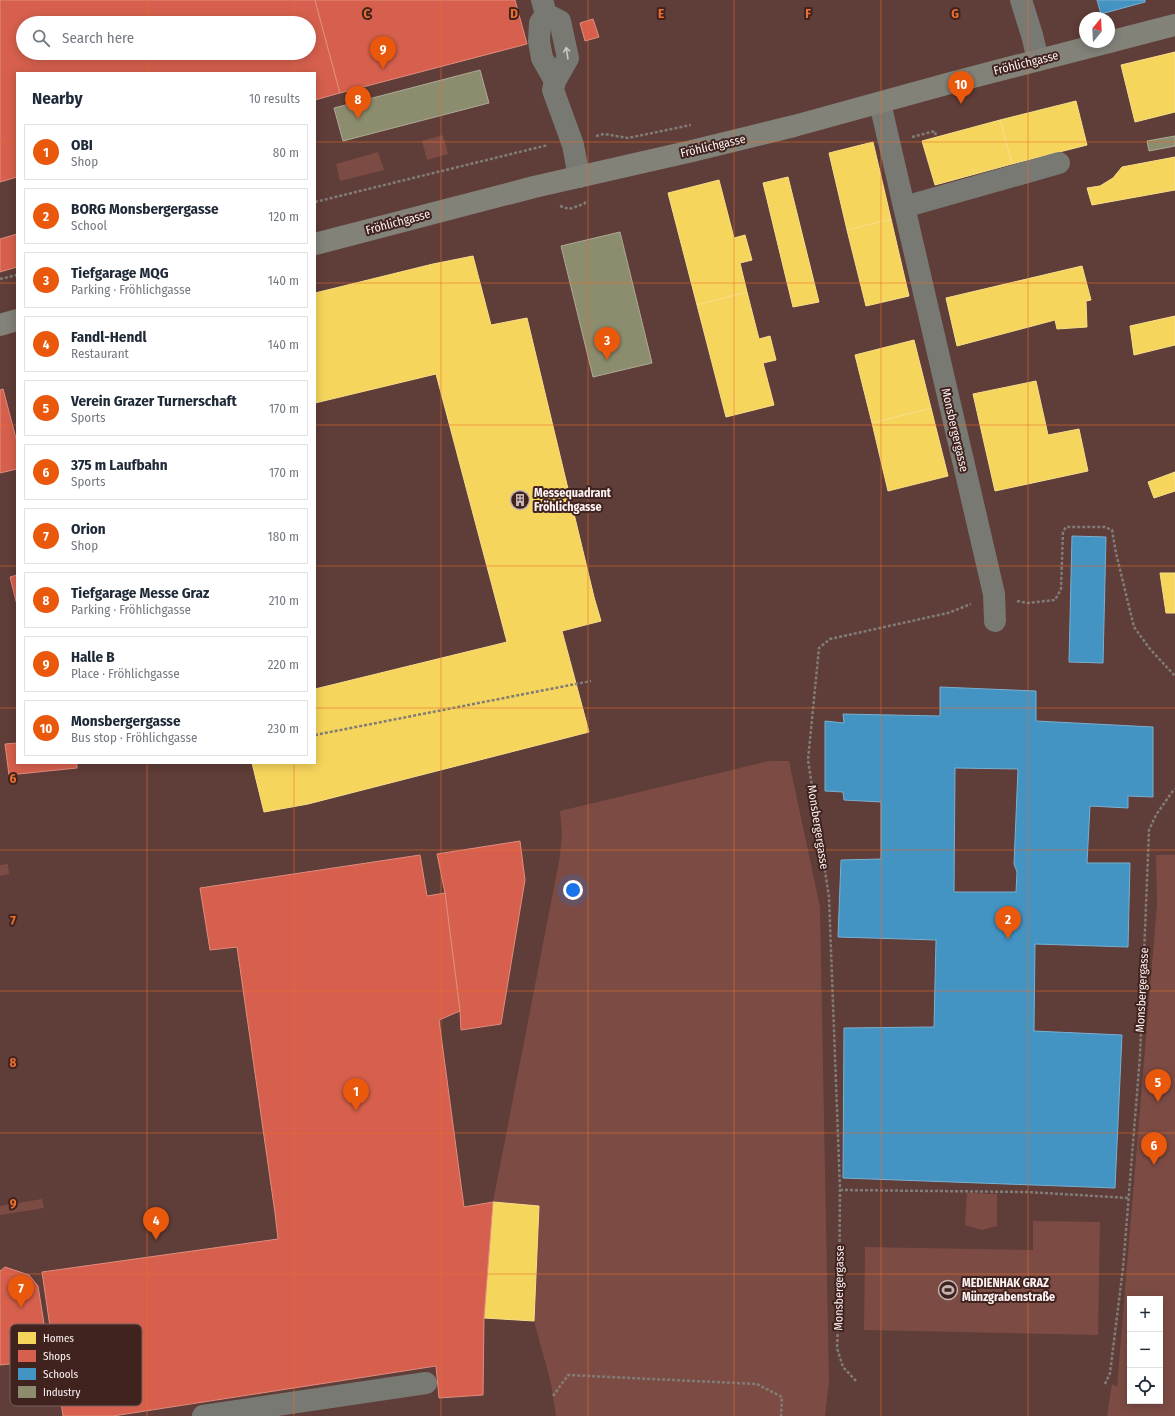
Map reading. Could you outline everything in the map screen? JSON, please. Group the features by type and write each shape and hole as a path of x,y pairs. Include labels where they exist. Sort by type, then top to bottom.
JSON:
{"main road":[{"name":"Fröhlichgasse","path":"1115,40 1175,25"},
{"name":"Fröhlichgasse","path":"316,244 521,190 737,141 1085,48"},
{"path":"0,325 16,320"}],"street":[{"path":"1021,0 1038,60"},
{"path":"544,7 540,23 539,41 542,58 555,81 554,90 573,145 579,177"},
{"name":"Monsbergergasse","path":"880,103 994,594 995,621"},
{"path":"904,207 1059,163"},
{"path":"203,1416 426,1383"}],"path":[{"path":"604,134 628,138 694,124"},
{"path":"922,134 935,131 936,137"},
{"path":"316,202 540,146"},
{"path":"559,206 569,209 584,204 589,197"},
{"path":"0,279 16,275"},
{"path":"994,594 1027,603 1055,600 1061,588 1063,532 1066,527 1105,527 1112,530 1117,560 1134,627 1150,649 1175,676"},
{"name":"Monsbergergasse","path":"856,1381 843,1367 838,1348 840,1190 829,897 808,760 819,648 830,639 948,614 994,594"},
{"path":"316,735 591,682"},
{"name":"Monsbergergasse","path":"1105,1384 1110,1373 1122,1276 1129,1198 1140,1056 1150,830 1156,815 1175,789"},
{"path":"840,1190 1027,1192 1129,1198"},
{"path":"553,1396 568,1375 757,1384 782,1397 781,1416"}],"shaded area":[{"path":"443,135 448,154 427,160 422,141"},
{"path":"378,152 384,170 340,181 336,164"},
{"path":"769,761 789,761 820,907 829,1382 825,1416 556,1416 551,1383 534,1321 539,1206 493,1202 560,856 562,834 560,811"},
{"path":"1156,855 1175,855 1175,1416 1107,1416 1112,1384 1117,1387 1157,904"},
{"path":"8,864 9,874 0,876 0,865"},
{"path":"967,1193 997,1194 997,1226 982,1230 965,1225"},
{"path":"42,1199 44,1208 0,1215 0,1206"},
{"name":"MEDIENHAK GRAZ Münzgrabenstraße","path":"1033,1221 1100,1222 1098,1335 864,1330 865,1247 1033,1250"}],"building: Homes":[{"path":"1175,52 1175,112 1135,122 1121,65"},
{"path":"1076,101 1087,145 1012,164 1000,120"},
{"path":"1000,120 1012,164 935,185 922,141"},
{"path":"873,142 891,219 847,230 829,153"},
{"path":"1175,157 1175,190 1092,205 1087,188 1100,186 1113,178 1122,167"},
{"path":"788,177 819,302 793,307 763,183"},
{"path":"719,180 734,238 745,235 752,260 740,263 747,292 697,305 668,193"},
{"path":"891,219 909,296 866,306 847,230"},
{"name":"Messequadrant Fröhlichgasse","path":"473,256 491,325 527,318 601,621 562,631 589,732 308,804 264,812 252,764 316,764 316,689 507,642 436,374 316,403 316,293 433,264"},
{"path":"1082,266 1091,300 1086,301 1087,327 1057,329 1055,320 957,346 946,298"},
{"path":"747,292 759,339 770,336 776,360 763,363 774,405 726,417 697,305"},
{"path":"1175,316 1175,345 1134,355 1130,326"},
{"path":"914,340 931,408 872,423 855,355"},
{"path":"1036,381 1048,435 1079,429 1088,471 995,491 973,394"},
{"path":"931,408 948,476 888,491 872,423"},
{"path":"1175,472 1175,491 1154,498 1148,482"},
{"path":"1160,573 1175,573 1175,613 1166,613"},
{"path":"493,1202 539,1206 534,1321 484,1318"}],"building: Shops":[{"path":"0,0 315,0 340,93 316,100 316,72 16,72 16,177 0,182"},
{"path":"315,0 515,0 527,44 340,93"},
{"path":"593,19 599,37 585,41 580,23"},
{"path":"16,234 16,267 0,272 0,239"},
{"path":"3,389 16,438 16,469 0,473 0,390"},
{"path":"16,575 16,601 10,577"},
{"path":"16,743 16,764 77,764 77,768 9,775 5,744"},
{"path":"520,841 525,880 501,1024 461,1030 460,1011 445,893 437,854"},
{"path":"420,855 427,896 445,893 460,1011 439,1020 464,1207 493,1202 484,1318 483,1395 439,1398 436,1366 113,1416 63,1416 62,1406 142,1406 142,1324 50,1324 42,1272 278,1239 237,947 210,950 200,888"},
{"path":"5,1267 29,1275 38,1286 44,1324 10,1324 10,1364 0,1365 0,1271"}],"building: Schools":[{"path":"1097,0 1145,0 1145,2 1108,12 1100,12"},
{"path":"1072,536 1106,537 1103,663 1069,662"},
{"path":"940,687 1036,691 1036,721 1153,727 1153,797 1128,796 1128,808 1090,806 1087,863 1130,863 1128,947 1035,944 1034,1031 1122,1035 1115,1188 843,1178 844,1028 934,1027 936,940 838,937 841,860 881,859 881,802 844,800 843,792 825,791 825,721 844,723 843,714 940,716","holes":["955,768 1018,769 1014,864 1017,872 1016,892 954,892"]}],"building: Industry":[{"path":"480,70 489,103 343,141 334,108"},
{"path":"1175,136 1175,146 1149,151 1147,141"},
{"path":"620,232 652,363 593,377 561,246"}],"place":[{"name":"Halle B","path":"383,69"},
{"name":"Monsbergergasse","path":"961,104"},
{"name":"Tiefgarage Messe Graz","path":"358,119"},
{"name":"Tiefgarage MQG","path":"607,360"},
{"name":"Messequadrant Fröhlichgasse","path":"520,500"},
{"name":"BORG Monsbergergasse","path":"1008,939"},
{"name":"Verein Grazer Turnerschaft","path":"1158,1102"},
{"name":"OBI","path":"356,1111"},
{"name":"375 m Laufbahn","path":"1154,1165"},
{"name":"Fandl-Hendl","path":"156,1240"},
{"name":"MEDIENHAK GRAZ Münzgrabenstraße","path":"948,1290"},
{"name":"Orion","path":"21,1308"}]}
